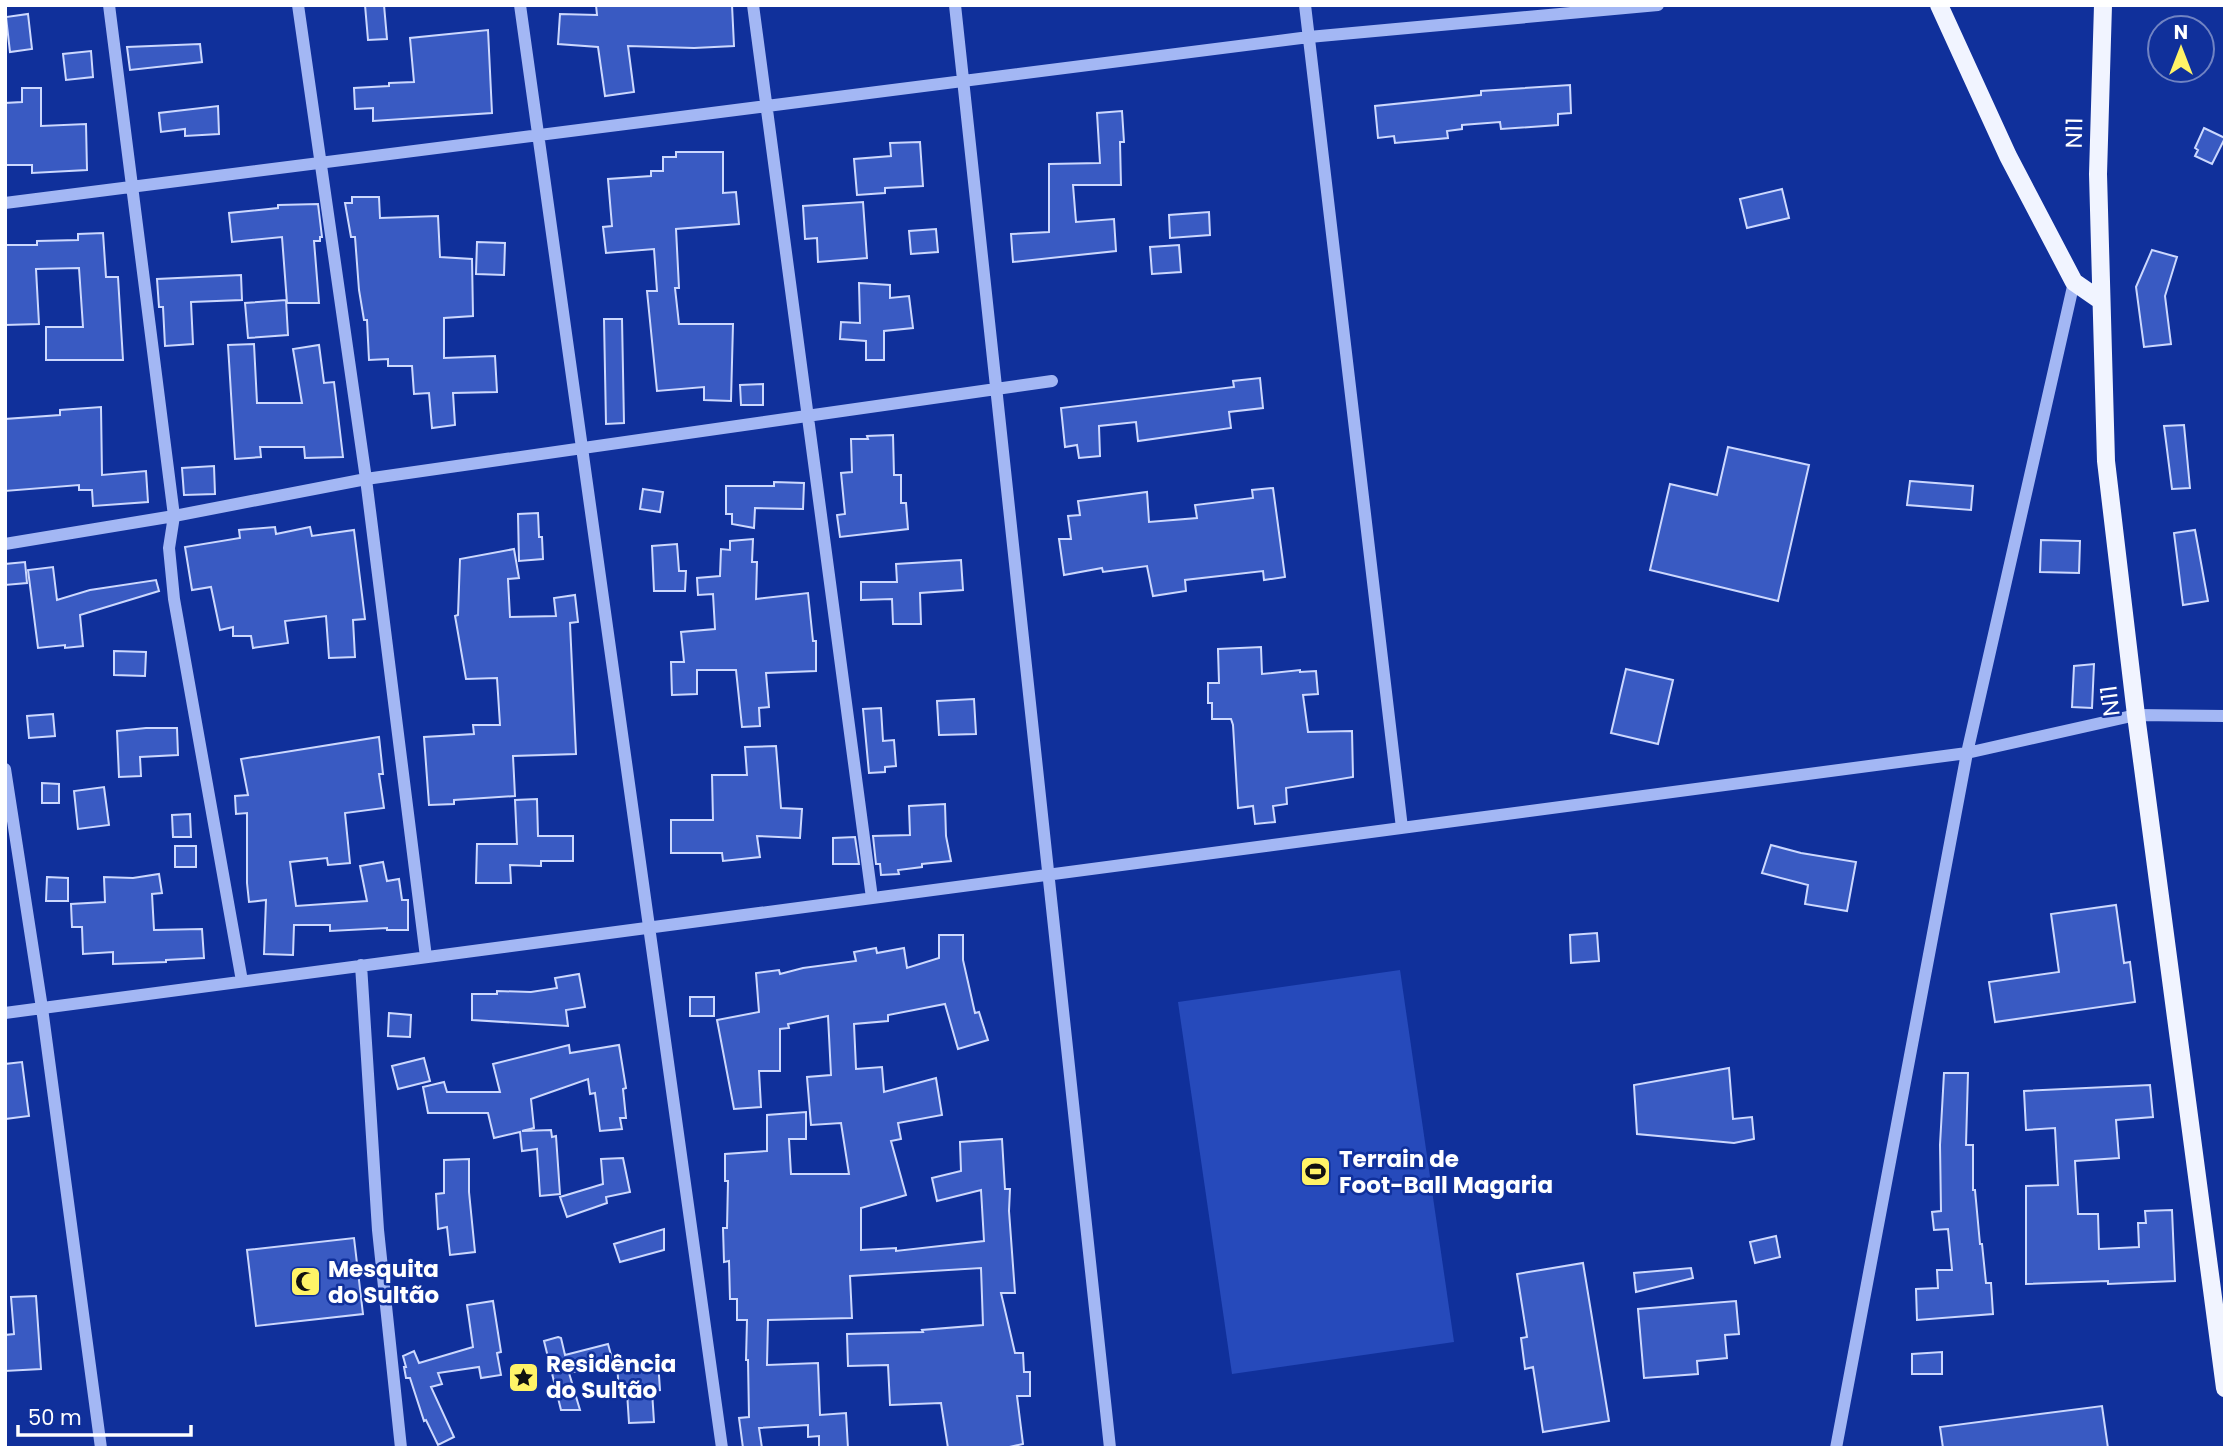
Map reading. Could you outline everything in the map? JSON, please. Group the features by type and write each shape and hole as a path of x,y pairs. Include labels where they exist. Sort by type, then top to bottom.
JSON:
{"main road":[{"path":"1939,5 2008,156 2074,282 2100,300"},
{"name":"N11","path":"2103,5 2098,174 2106,461 2136,715 2224,1376"}],"street":[{"path":"109,5 174,516 169,548 173,599 242,981"},
{"path":"298,5 366,479 426,957"},
{"path":"520,5 722,1448"},
{"path":"752,5 872,898"},
{"path":"955,5 1110,1448"},
{"path":"1305,5 1402,828"},
{"path":"5,203 1309,37 1658,5"},
{"path":"1836,1448 1967,753 2074,282"},
{"path":"5,544 174,516 366,479 1052,381"},
{"path":"5,1013 1967,753 2136,715 2225,716"},
{"path":"5,769 42,1008 101,1448"},
{"path":"362,965 378,1230 401,1448"}],"shaded area":[{"name":"Terrain de Foot-Ball Magaria","path":"1400,970 1454,1342 1232,1374 1178,1002"}],"building":[{"path":"365,5 384,5 387,39 368,40"},
{"path":"596,5 732,5 734,46 628,46 634,92 605,96 598,47 558,44 560,14 597,15"},
{"path":"28,14 32,49 10,52 6,17"},
{"path":"488,30 492,113 373,121 373,108 355,109 354,88 414,82 410,38"},
{"path":"200,44 202,62 130,70 127,47"},
{"path":"91,51 93,77 66,80 63,54"},
{"path":"1570,85 1571,113 1558,114 1558,125 1501,129 1500,122 1462,125 1462,129 1447,131 1448,138 1395,143 1394,136 1378,138 1375,106 1481,95 1481,91"},
{"path":"22,88 41,88 41,126 86,124 87,170 32,173 32,165 5,165 5,103 22,102"},
{"path":"218,106 219,134 185,136 185,129 161,132 159,113"},
{"path":"1122,111 1124,142 1120,142 1121,185 1073,185 1076,222 1114,219 1116,251 1013,262 1011,234 1049,232 1049,164 1100,163 1097,113"},
{"path":"2204,128 2225,138 2212,164 2195,156 2198,150 2195,148"},
{"path":"920,142 923,186 885,188 885,193 857,195 854,159 891,156 890,143"},
{"path":"676,152 723,152 723,193 736,192 739,224 676,229 679,288 675,288 679,324 733,324 731,401 704,400 704,387 657,391 647,291 657,291 654,249 606,253 603,227 612,226 608,179 651,176 651,171 663,171 663,157 676,157"},
{"path":"1782,189 1789,218 1747,228 1740,199"},
{"path":"352,197 379,197 380,218 438,216 440,257 472,259 473,316 444,318 444,358 495,356 497,392 453,393 455,425 432,428 429,393 414,394 412,366 388,366 388,359 369,360 367,320 364,320 359,290 355,237 351,237 345,203 352,203"},
{"path":"863,202 867,258 818,262 817,238 805,239 803,206"},
{"path":"318,204 322,237 320,241 314,241 319,303 287,303 282,237 232,242 229,213 278,208 278,205"},
{"path":"1209,212 1210,235 1170,238 1169,215"},
{"path":"936,229 938,252 911,254 909,231"},
{"path":"103,233 106,277 118,277 123,360 46,360 46,327 83,327 79,268 36,269 39,324 5,325 5,245 37,245 37,241 78,240 78,234"},
{"path":"477,242 505,243 504,275 476,274"},
{"path":"1179,245 1181,272 1152,274 1150,247"},
{"path":"2152,250 2177,257 2165,296 2171,344 2144,347 2136,287"},
{"path":"241,275 242,300 191,302 193,344 165,346 163,307 159,307 157,279"},
{"path":"859,283 890,285 890,298 909,296 913,328 884,331 884,360 866,360 866,341 840,339 841,322 860,323"},
{"path":"286,300 288,335 248,338 245,303"},
{"path":"604,319 622,319 624,423 606,424"},
{"path":"254,344 257,403 302,403 293,349 319,345 324,383 334,382 343,457 305,458 304,447 260,447 261,457 235,459 228,345"},
{"path":"1260,378 1263,408 1229,412 1231,428 1138,441 1136,422 1099,426 1100,456 1079,458 1077,445 1065,447 1061,408 1234,387 1233,381"},
{"path":"763,384 763,405 741,405 740,385"},
{"path":"101,407 102,475 146,471 148,502 93,506 92,490 79,490 79,485 5,491 5,419 60,415 60,410"},
{"path":"2184,425 2190,488 2172,489 2164,426"},
{"path":"893,435 894,475 901,475 901,503 906,503 908,529 840,537 837,515 845,514 841,473 852,472 851,439"},
{"path":"1728,447 1809,465 1778,601 1650,570 1670,484 1717,495"},
{"path":"214,466 215,494 184,495 182,468"},
{"path":"1910,481 1973,486 1971,510 1907,505"},
{"path":"774,482 804,483 803,509 755,508 754,528 732,524 732,514 726,514 726,486 774,486"},
{"path":"1273,488 1285,577 1264,580 1263,571 1185,580 1186,591 1153,596 1147,566 1103,572 1102,568 1064,575 1059,539 1071,539 1068,516 1080,515 1078,501 1147,492 1149,522 1197,518 1195,505 1253,498 1252,490"},
{"path":"643,489 663,492 660,512 640,509"},
{"path":"538,513 543,559 519,561 518,514"},
{"path":"275,527 276,534 310,527 312,536 354,530 365,619 353,620 355,657 329,658 326,616 285,621 288,643 253,648 251,636 233,636 233,627 220,630 211,587 192,590 185,547 240,538 239,530"},
{"path":"2195,530 2208,601 2183,605 2174,533"},
{"path":"753,539 752,562 757,562 756,599 808,593 813,641 816,641 816,671 766,673 769,707 759,708 760,726 742,727 736,670 697,670 697,694 672,695 671,662 684,662 681,632 715,629 713,594 698,595 697,578 720,576 721,549 730,550 730,541"},
{"path":"2041,540 2080,541 2079,573 2040,572"},
{"path":"677,544 679,571 686,571 685,591 654,591 652,546"},
{"path":"514,549 519,578 508,579 510,617 556,616 554,598 575,595 578,622 570,623 576,754 513,756 515,796 454,800 454,804 429,805 424,737 474,734 473,725 500,725 497,678 466,679 455,616 458,615 460,559"},
{"path":"961,560 963,590 920,593 921,624 893,624 892,599 861,600 861,582 897,582 896,564"},
{"path":"25,562 27,583 5,585 5,564"},
{"path":"53,567 57,600 90,590 156,580 159,591 80,615 83,646 38,648 28,570"},
{"path":"1261,647 1262,674 1316,671 1318,694 1303,695 1308,732 1352,731 1353,777 1286,788 1287,804 1273,806 1275,822 1255,824 1253,806 1238,808 1233,725 1231,719 1212,719 1212,703 1208,703 1208,683 1219,683 1218,649"},
{"path":"114,651 146,652 145,676 114,675"},
{"path":"2094,664 2092,708 2072,707 2074,666"},
{"path":"1626,669 1673,680 1658,744 1611,733"},
{"path":"974,699 976,734 939,735 937,701"},
{"path":"881,708 883,741 894,740 896,766 885,767 885,772 869,773 863,709"},
{"path":"53,714 55,736 29,738 27,716"},
{"path":"177,728 178,755 140,757 141,776 119,777 117,731"},
{"path":"379,737 383,774 379,774 384,808 345,813 350,863 328,865 327,858 290,862 296,906 367,901 360,866 383,862 387,881 399,879 402,900 408,900 408,930 387,928 330,931 330,925 294,925 293,955 264,954 266,900 249,902 247,813 236,814 235,796 248,795 241,759"},
{"path":"776,746 781,808 802,809 800,838 757,836 760,857 723,861 722,853 671,853 671,820 713,820 712,775 747,775 745,747"},
{"path":"42,783 59,784 59,803 42,803"},
{"path":"104,787 109,825 78,829 74,791"},
{"path":"537,799 538,836 573,836 573,861 541,861 541,866 510,865 511,883 476,883 477,844 517,844 515,800"},
{"path":"945,804 946,836 951,861 922,864 922,867 898,870 899,874 881,875 880,864 876,864 873,836 910,835 909,806"},
{"path":"190,814 191,837 173,837 172,815"},
{"path":"855,837 859,864 833,864 833,838"},
{"path":"1771,845 1856,862 1847,911 1805,904 1808,885 1762,873"},
{"path":"175,846 196,846 196,867 175,867"},
{"path":"159,874 162,893 152,894 154,930 202,929 204,958 113,964 113,952 83,954 82,927 72,927 71,904 105,902 104,877 133,878"},
{"path":"47,877 68,878 68,901 46,901"},
{"path":"2116,905 2124,963 2130,962 2135,1002 1995,1022 1989,982 2059,972 2051,914"},
{"path":"1597,933 1599,961 1571,963 1570,935"},
{"path":"939,935 963,935 963,960 975,1013 979,1012 988,1040 958,1049 945,1004 888,1015 888,1021 854,1024 856,1069 882,1067 884,1092 936,1078 942,1115 898,1123 901,1139 891,1141 906,1195 861,1208 861,1250 896,1248 896,1251 984,1241 981,1190 937,1201 932,1178 961,1171 960,1142 1002,1139 1005,1189 1010,1189 1015,1293 1001,1293 1015,1353 1023,1353 1024,1372 1030,1372 1030,1396 1017,1396 1023,1444 1005,1448 948,1448 941,1403 890,1405 888,1365 848,1366 847,1334 923,1332 922,1330 983,1325 981,1268 850,1276 852,1318 768,1320 767,1365 818,1363 820,1415 846,1413 848,1448 819,1448 819,1436 808,1437 808,1425 759,1428 762,1448 743,1448 739,1418 749,1417 747,1320 737,1320 737,1299 730,1299 729,1261 724,1262 723,1228 727,1228 728,1181 725,1181 725,1154 767,1151 767,1115 806,1112 806,1139 789,1139 791,1174 849,1174 841,1123 811,1125 807,1077 831,1075 828,1016 788,1024 789,1028 780,1029 780,1071 759,1071 761,1107 734,1109 717,1020 759,1012 756,973 779,970 780,974 856,961 854,952 876,948 877,953 904,948 907,968 939,958"},
{"path":"579,974 585,1007 566,1010 568,1026 472,1020 472,994 497,994 497,991 531,992 557,988 555,978"},
{"path":"690,997 714,997 714,1016 690,1016"},
{"path":"389,1013 411,1015 410,1037 388,1036"},
{"path":"569,1045 570,1053 619,1045 626,1088 623,1089 626,1118 620,1118 622,1129 600,1131 595,1093 590,1094 588,1079 531,1099 534,1128 522,1131 551,1130 552,1137 556,1136 560,1194 540,1196 537,1149 522,1151 520,1132 494,1138 488,1113 428,1113 423,1087 444,1082 447,1092 500,1092 493,1064"},
{"path":"424,1058 430,1081 398,1089 392,1066"},
{"path":"22,1062 29,1116 5,1119 5,1064"},
{"path":"1729,1068 1733,1119 1752,1117 1754,1139 1734,1143 1637,1134 1634,1085"},
{"path":"1944,1073 1968,1073 1966,1145 1973,1145 1973,1190 1986,1283 1991,1283 1993,1314 1917,1320 1916,1289 1938,1288 1937,1270 1952,1270 1948,1229 1934,1230 1932,1212 1941,1211 1940,1145"},
{"path":"2150,1085 2153,1117 2116,1120 2119,1158 2075,1161 2078,1214 2098,1214 2099,1249 2139,1247 2138,1223 2146,1223 2145,1211 2172,1210 2175,1281 2026,1284 2026,1186 2058,1185 2055,1128 2026,1130 2024,1091"},
{"path":"623,1158 630,1192 606,1197 607,1203 567,1217 560,1197 603,1184 601,1159"},
{"path":"469,1159 469,1192 475,1252 450,1255 447,1227 438,1229 436,1194 444,1193 444,1160"},
{"path":"664,1229 664,1250 620,1262 614,1244"},
{"path":"1776,1236 1780,1257 1755,1263 1750,1242"},
{"name":"Mesquita do Sultão","path":"354,1238 363,1314 256,1326 247,1250"},
{"path":"1583,1263 1609,1421 1543,1432 1533,1367 1525,1369 1521,1338 1527,1337 1517,1274"},
{"path":"1691,1268 1693,1278 1636,1292 1634,1273"},
{"path":"36,1296 41,1369 5,1371 5,1335 14,1334 11,1297"},
{"path":"493,1301 501,1352 497,1353 501,1375 481,1378 479,1367 438,1373 442,1384 431,1387 454,1437 438,1445 426,1420 424,1421 410,1378 406,1378 403,1356 414,1351 419,1363 473,1347 467,1305"},
{"path":"1736,1301 1739,1334 1725,1335 1727,1358 1697,1361 1698,1374 1644,1378 1638,1309"},
{"path":"561,1338 565,1355 608,1344 613,1362 569,1373 580,1410 561,1410 544,1341"},
{"path":"1942,1352 1942,1374 1912,1374 1912,1354"},
{"path":"658,1361 660,1390 652,1391 654,1422 629,1423 627,1392 619,1393 617,1363"},
{"path":"2102,1406 2108,1448 1943,1448 1940,1427"}],"place":[{"name":"Terrain de Foot-Ball Magaria","path":"1316,1172"},
{"name":"Mesquita do Sultão","path":"305,1282"},
{"name":"Residência do Sultão","path":"523,1377"}]}
